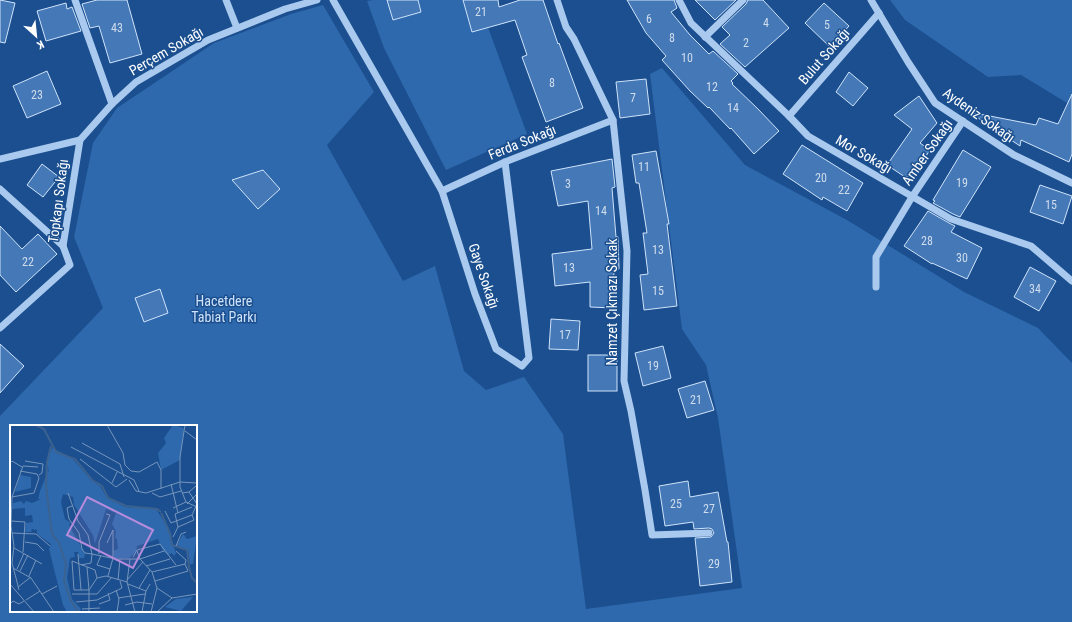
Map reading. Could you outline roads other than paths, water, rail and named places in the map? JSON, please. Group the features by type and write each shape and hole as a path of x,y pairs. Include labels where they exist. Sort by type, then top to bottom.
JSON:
{"street":[{"path":"75,0 112,104"},
{"path":"226,0 237,28"},
{"name":"Perçem Sokağı","path":"80,140 112,104 136,82 208,40 285,10 317,0"},
{"name":"Gaye Sokağı","path":"333,0 442,192 475,294 496,349 522,366 529,358 505,162"},
{"name":"Namzet Çıkmazı Sokak","path":"556,0 566,27 574,38 613,120 628,251 624,380 643,475 652,535 709,534"},
{"name":"Mor Sokağı","path":"679,0 691,23 808,136 951,219 1031,246 1072,281"},
{"path":"705,37 743,0"},
{"name":"Aydeniz Sokağı","path":"871,0 908,62 935,103 1014,155 1072,183"},
{"name":"Bulut Sokağı","path":"789,116 879,13"},
{"name":"Ferda Sokağı","path":"442,192 505,162 613,120"},
{"name":"Amber Sokağı","path":"876,287 876,257 912,197 963,122"},
{"path":"0,159 80,140"},
{"name":"Topkapı Sokağı","path":"0,328 70,265 63,246 80,140"},
{"path":"0,189 63,246"}],"park label":[{"name":"Hacetdere Tabiat Parkı","path":"224,310"}]}
